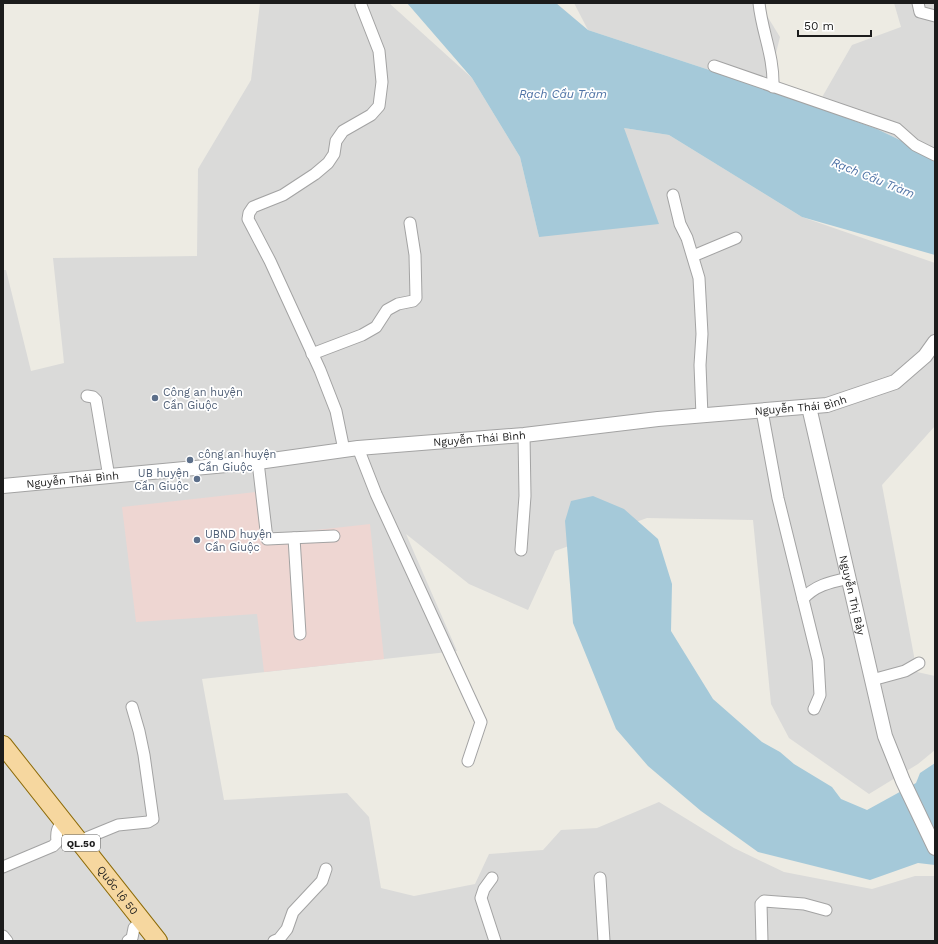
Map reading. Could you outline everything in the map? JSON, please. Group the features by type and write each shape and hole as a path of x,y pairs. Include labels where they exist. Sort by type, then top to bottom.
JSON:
{"main road":[{"name":"Quốc lộ 50","path":"3,745 158,941"}],"street":[{"path":"759,3 761,23 771,54 773,87"},
{"path":"918,3 920,12 935,16"},
{"path":"344,450 336,411 270,261 248,220 249,213 253,207 283,195 316,174 328,163 334,154 336,140 343,131 371,115 379,106 382,82 379,50 361,5"},
{"path":"714,66 897,129 915,145 935,155"},
{"path":"673,195 680,224 693,256 701,296 702,334 700,365 702,416"},
{"path":"312,354 362,335 376,327 387,310 398,304 413,301 416,298 415,256 410,223"},
{"path":"693,256 736,238"},
{"name":"Nguyễn Thái Bình","path":"3,486 258,462 358,448 524,436 658,419 827,405 895,382 925,356 935,342"},
{"path":"87,396 93,397 96,400 109,477"},
{"name":"Nguyễn Thị Bảy","path":"809,407 885,736 903,781 935,848"},
{"path":"762,411 778,498 818,660 820,695 814,709"},
{"path":"521,550 525,496 524,436"},
{"path":"358,448 382,507 481,722 468,761"},
{"path":"258,462 267,539 334,536"},
{"path":"294,538 300,634"},
{"path":"804,600 811,590 821,585 849,578"},
{"path":"872,680 905,671 919,663"},
{"path":"79,842 118,825 148,822 153,819 144,755 132,707"},
{"path":"3,867 53,846 57,842 56,833 58,827 64,822"},
{"path":"274,941 279,939 287,929 293,912 322,881 326,868"},
{"path":"492,878 484,889 482,898 495,941"},
{"path":"600,878 604,941"},
{"path":"762,941 761,904 764,901 804,904 826,910"},
{"path":"128,941 132,938 134,928 142,920"},
{"path":"3,936 7,941"}],"shaded area":[{"path":"260,3 389,3 472,78 520,157 539,237 624,128 669,135 802,217 935,263 935,426 882,485 917,672 935,676 935,750 918,764 869,794 789,738 771,704 753,520 647,518 555,551 528,610 469,584 406,534 457,651 202,679 224,800 347,793 369,817 381,888 414,896 475,884 489,854 543,850 561,830 597,828 659,802 734,848 784,872 872,889 915,876 935,876 935,941 3,941 3,270 6,270 31,371 64,363 53,258 197,256 198,169 251,80"},
{"path":"574,3 759,3 780,37 767,89 588,30"},
{"path":"894,3 935,3 935,157 877,129 817,106 852,45 901,27"},
{"name":"UBND huyện Cần Giuộc","path":"265,491 271,535 370,524 384,659 264,672 257,614 136,622 122,507"}],"water":[{"name":"Rạch Cầu Tràm","path":"407,3 556,3 588,30 767,89 877,129 935,157 935,255 802,217 669,135 624,128 659,224 539,237 520,157 472,78"},
{"path":"593,496 624,509 658,539 672,584 671,631 713,699 762,742 780,752 794,764 832,787 841,799 867,810 916,783 920,773 935,763 935,865 918,863 870,880 758,852 701,811 648,766 616,729 573,623 565,521 571,501"}],"place":[{"name":"Công an huyện Cần Giuộc","path":"155,398"},
{"name":"công an huyện Cần Giuộc","path":"190,460"},
{"name":"UB huyện Cần Giuộc","path":"197,479"},
{"name":"UBND huyện Cần Giuộc","path":"197,540"}]}
